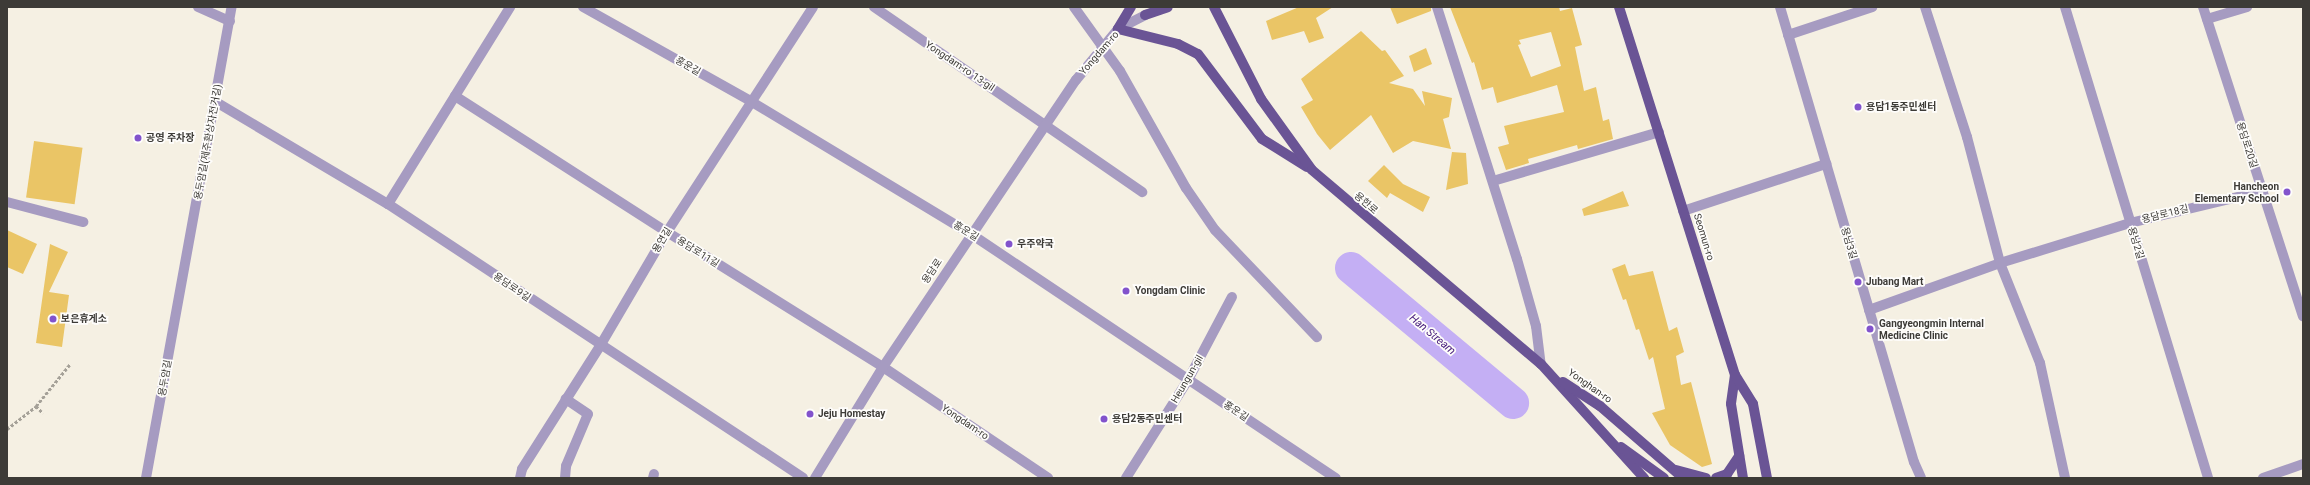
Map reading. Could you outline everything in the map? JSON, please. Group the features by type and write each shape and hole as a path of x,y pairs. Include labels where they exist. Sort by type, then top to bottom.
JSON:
{"main road":[{"path":"1145,15 1168,7"},
{"name":"용한로","path":"1214,7 1261,99 1311,169 1353,208 1541,364 1552,375"},
{"name":"Seomun-ro","path":"1619,7 1735,375 1731,404 1743,478"},
{"path":"1128,8 1118,29 1178,44 1198,54 1262,139 1311,169"},
{"name":"Yonghan-ro","path":"1552,375 1644,478"},
{"name":"Yonghan-ro","path":"1552,375 1600,406 1679,475"},
{"path":"1735,375 1753,404 1766,478"},
{"path":"1609,439 1664,478"},
{"path":"1716,478 1727,474 1739,456"},
{"path":"1679,475 1706,478"}],"street":[{"path":"198,7 230,21"},
{"name":"용두암길(제주환상자전거길)","path":"183,278 232,7"},
{"path":"388,204 510,7"},
{"name":"홍운길","path":"583,7 752,102 971,234 1336,478"},
{"name":"용연길","path":"520,478 522,469 600,346 667,232 812,7"},
{"name":"Yongdam-ro 13-gil","path":"874,7 1047,125"},
{"path":"1074,7 1120,71 1186,188 1215,230 1317,337"},
{"path":"1437,7 1493,181 1536,326 1541,364"},
{"name":"용남3길","path":"1780,7 1920,478"},
{"path":"1788,35 1872,7"},
{"path":"1925,7 1967,137 2000,263 2040,363 2065,478"},
{"name":"용남2길","path":"2065,7 2208,478"},
{"name":"용담로20길","path":"2203,7 2303,316"},
{"path":"2207,19 2247,7"},
{"path":"1128,8 1145,15"},
{"name":"Yongdam-ro","path":"1047,125 1076,80 1118,29 1145,15"},
{"name":"용담로11길","path":"455,96 667,232 883,367"},
{"name":"용담로9길","path":"216,102 388,204 600,346 803,478"},
{"path":"1047,125 1142,192"},
{"name":"용담로","path":"814,478 883,367 971,234 1047,125"},
{"path":"1493,181 1659,132"},
{"path":"1683,211 1826,164"},
{"name":"용담로18길","path":"1869,310 2000,263 2130,223 2262,191"},
{"path":"7,202 83,222"},
{"name":"용두암길","path":"146,478 183,278"},
{"name":"Heungun-gil","path":"1126,478 1188,380 1232,297"},
{"name":"Yongdam-ro","path":"883,367 1048,478"},
{"path":"565,478 566,466 588,414 566,399"},
{"path":"2263,478 2303,464"}],"path":[{"path":"7,430 36,406 70,364"},
{"path":"36,406 43,413"}],"building":[{"path":"1299,7 1333,7 1316,18 1324,38 1309,43 1304,31 1272,40 1266,21"},
{"path":"1390,7 1431,7 1431,11 1397,24"},
{"path":"1450,7 1559,7 1560,11 1572,8 1582,45 1575,47 1584,91 1596,87 1603,121 1609,119 1613,139 1578,149 1577,145 1528,159 1529,163 1506,170 1498,147 1509,144 1504,126 1564,112 1557,85 1497,103 1493,87 1482,90 1474,62 1472,63","holes":["1551,32 1561,66 1531,77 1518,45 1521,44 1519,40"]},
{"path":"1361,31 1382,51 1385,50 1404,76 1389,83 1413,89 1425,106 1422,91 1452,98 1449,117 1443,119 1451,149 1413,141 1393,153 1371,115 1330,150 1317,134 1301,107 1313,100 1301,79"},
{"path":"1426,48 1432,64 1414,72 1409,56"},
{"path":"34,141 83,148 75,204 26,197"},
{"path":"1452,152 1466,153 1468,184 1446,190"},
{"path":"1384,165 1403,184 1430,197 1423,212 1390,193 1387,198 1368,181"},
{"path":"1623,191 1629,206 1584,216 1582,209"},
{"path":"7,230 37,244 23,274 7,267"},
{"name":"보은휴게소","path":"50,244 68,252 49,292 69,295 62,347 36,343"},
{"path":"1625,264 1629,276 1653,271 1669,331 1677,327 1684,352 1676,356 1681,385 1691,382 1712,464 1702,467 1670,445 1652,413 1665,409 1653,357 1649,360 1639,329 1636,330 1626,299 1623,300 1612,269"}],"waterway":[{"name":"Han Stream","path":"1351,268 1513,403"}],"place":[{"name":"용담1동주민센터","path":"1858,107"},
{"name":"공영 주차장","path":"138,138"},
{"name":"Hancheon Elementary School","path":"2287,192"},
{"name":"우주약국","path":"1009,244"},
{"name":"Jubang Mart","path":"1858,282"},
{"name":"Yongdam Clinic","path":"1126,291"},
{"name":"보은휴게소","path":"53,319"},
{"name":"Gangyeongmin Internal Medicine Clinic","path":"1870,329"},
{"name":"Jeju Homestay","path":"810,414"},
{"name":"용담2동주민센터","path":"1104,419"}]}
